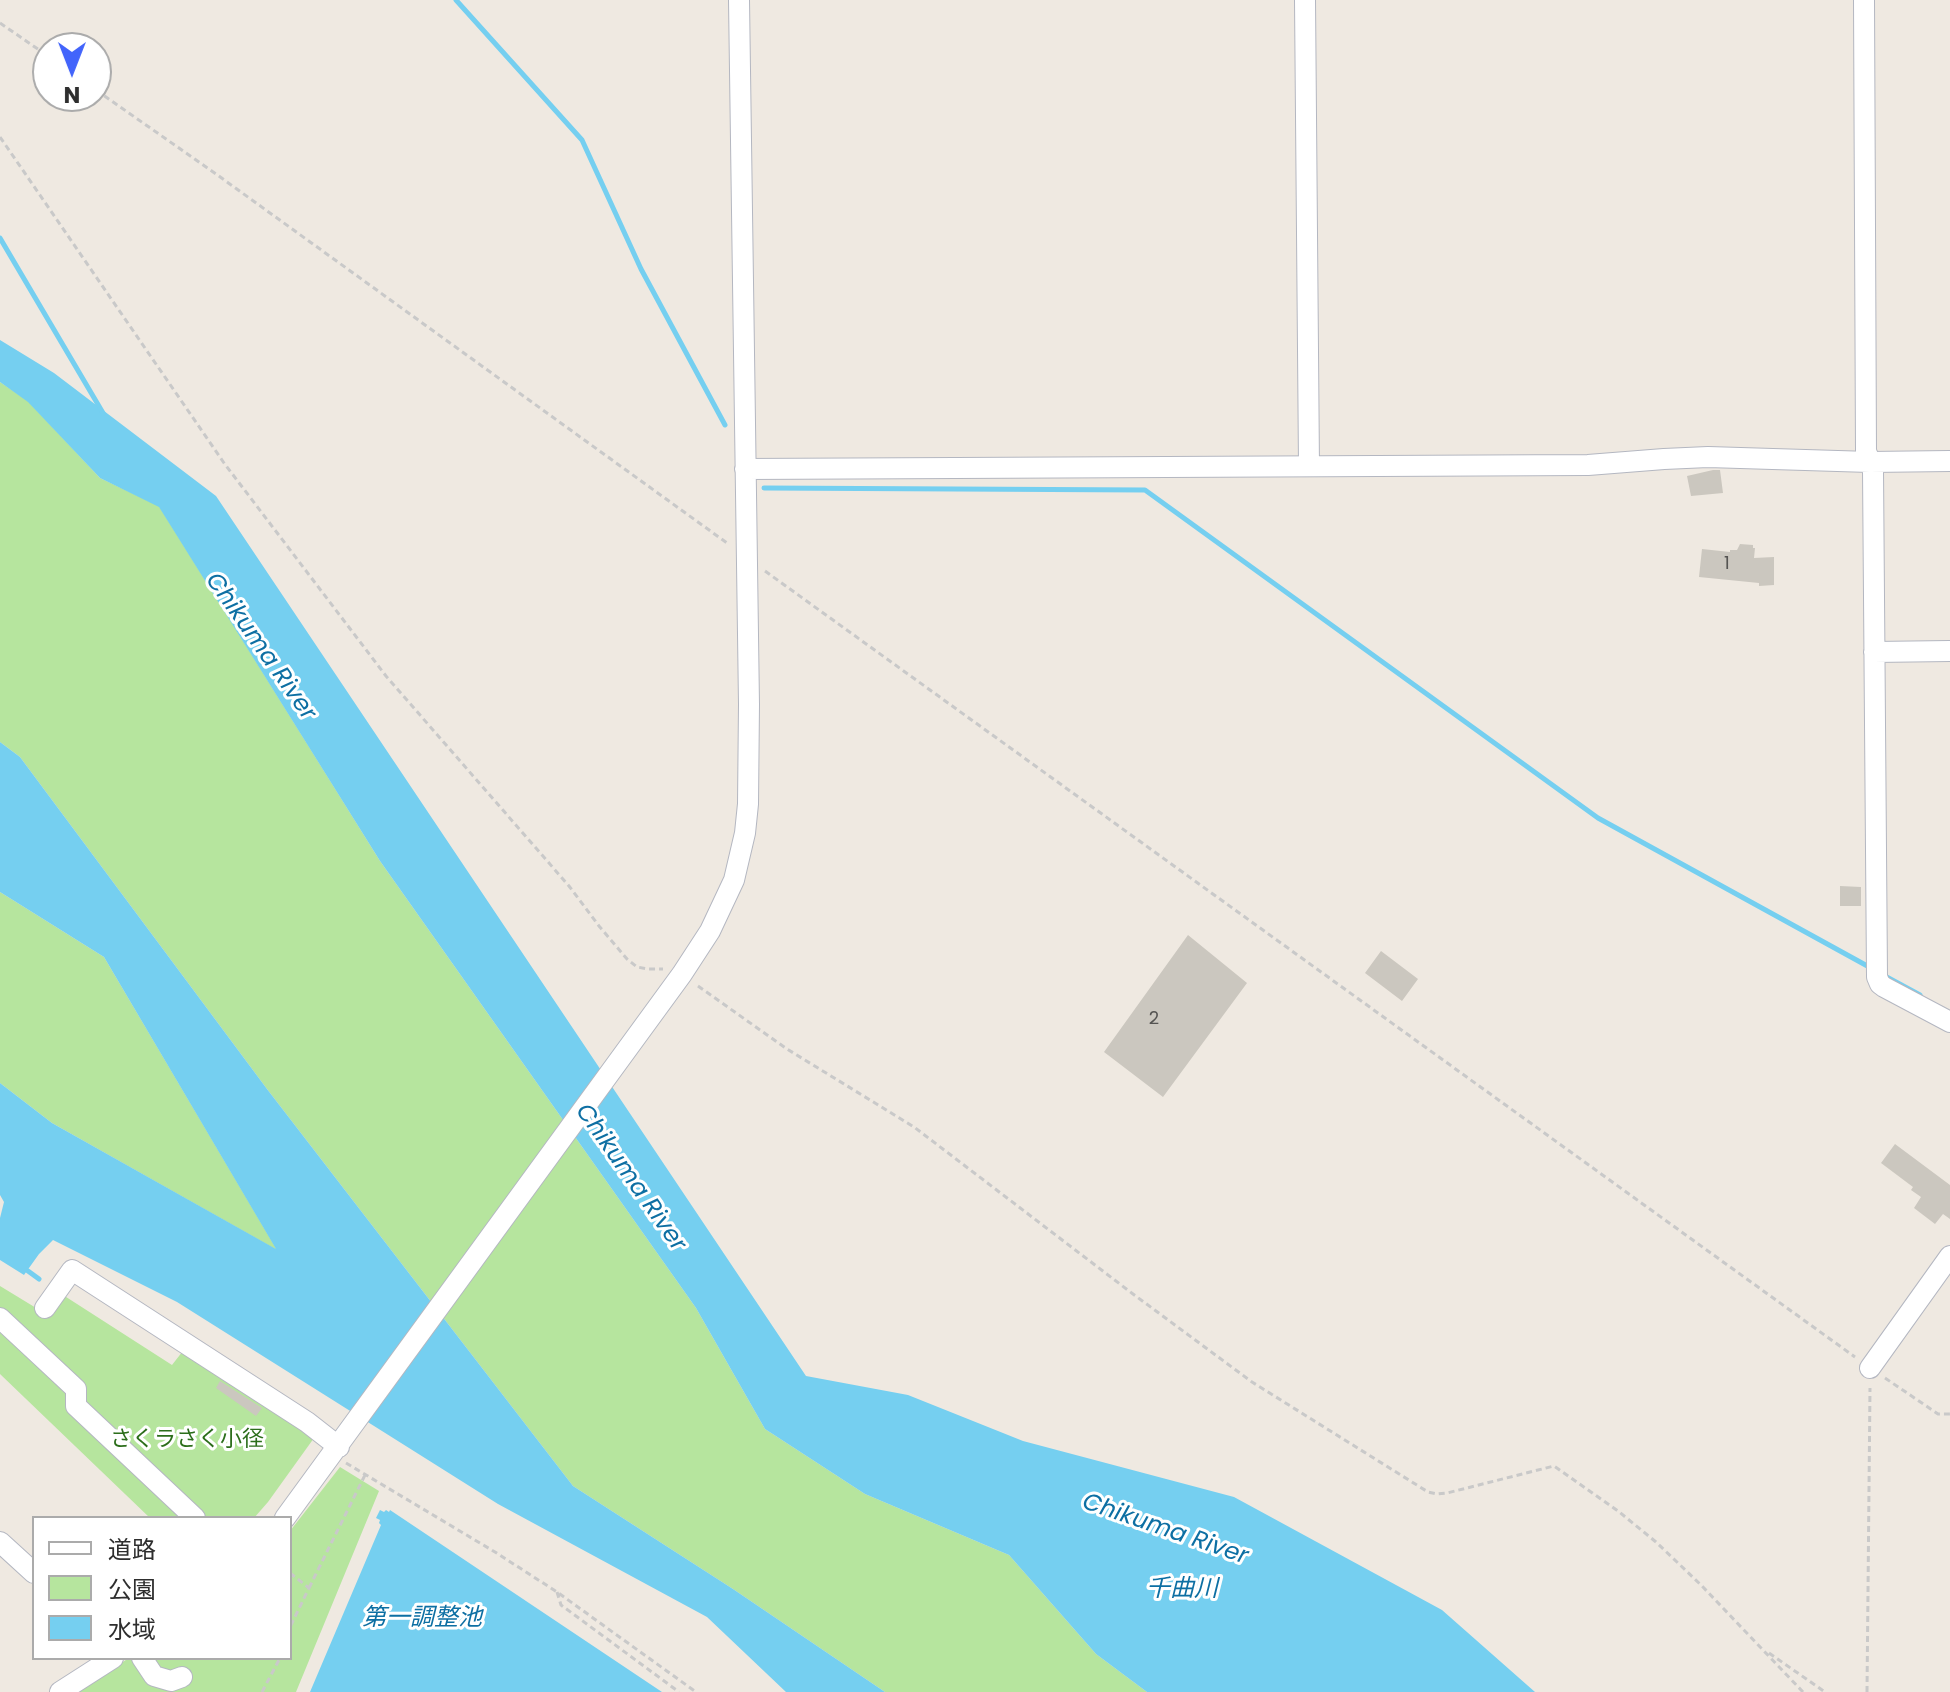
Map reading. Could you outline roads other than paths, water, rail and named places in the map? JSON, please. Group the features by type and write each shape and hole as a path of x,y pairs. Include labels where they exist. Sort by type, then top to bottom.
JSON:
{"street":[{"path":"287,1516 675,982 710,931 734,880 748,804 749,718 739,0"},
{"path":"1305,0 1309,466"},
{"path":"1864,0 1866,451 1873,470 1877,971 1880,984 1884,987 1950,1022"},
{"path":"745,469 1588,465 1708,457 1950,461"},
{"path":"1874,652 1950,651"},
{"path":"1870,1368 1950,1256"},
{"path":"45,1308 72,1270 307,1422 339,1447"},
{"path":"0,1318 76,1389 76,1406 193,1516"},
{"path":"0,1542 32,1571"},
{"path":"60,1692 110,1660"},
{"path":"143,1660 154,1676 171,1681 182,1677"}],"water":[{"name":"千曲川","path":"0,340 54,373 216,496 806,1376 908,1395 1023,1441 1234,1497 1442,1610 1535,1692 1147,1692 1096,1654 1009,1555 865,1494 765,1429 696,1308 380,861 159,507 100,478 28,402 0,382"},
{"path":"0,742 20,757 267,1089 573,1486 885,1692 786,1692 707,1617 498,1504 177,1302 53,1240 24,1275 0,1260 0,1218 4,1202 0,1195 0,1083 52,1123 276,1249 104,957 0,892"},
{"name":"第一調整池","path":"380,1510 390,1510 662,1692 310,1692 381,1525 376,1518"}],"waterway":[{"path":"456,0 582,140 641,269 725,425"},
{"path":"0,238 103,413"},
{"path":"764,488 1145,490 1598,818 1871,968"},
{"path":"1883,975 1920,995"},
{"path":"28,1271 39,1279"}],"water label":[{"name":"Chikuma River","path":"260,647"},
{"name":"Chikuma River","path":"630,1178"},
{"name":"Chikuma River","path":"1165,1530"}],"park label":[{"name":"さくラさく小径","path":"187,1440"}]}
